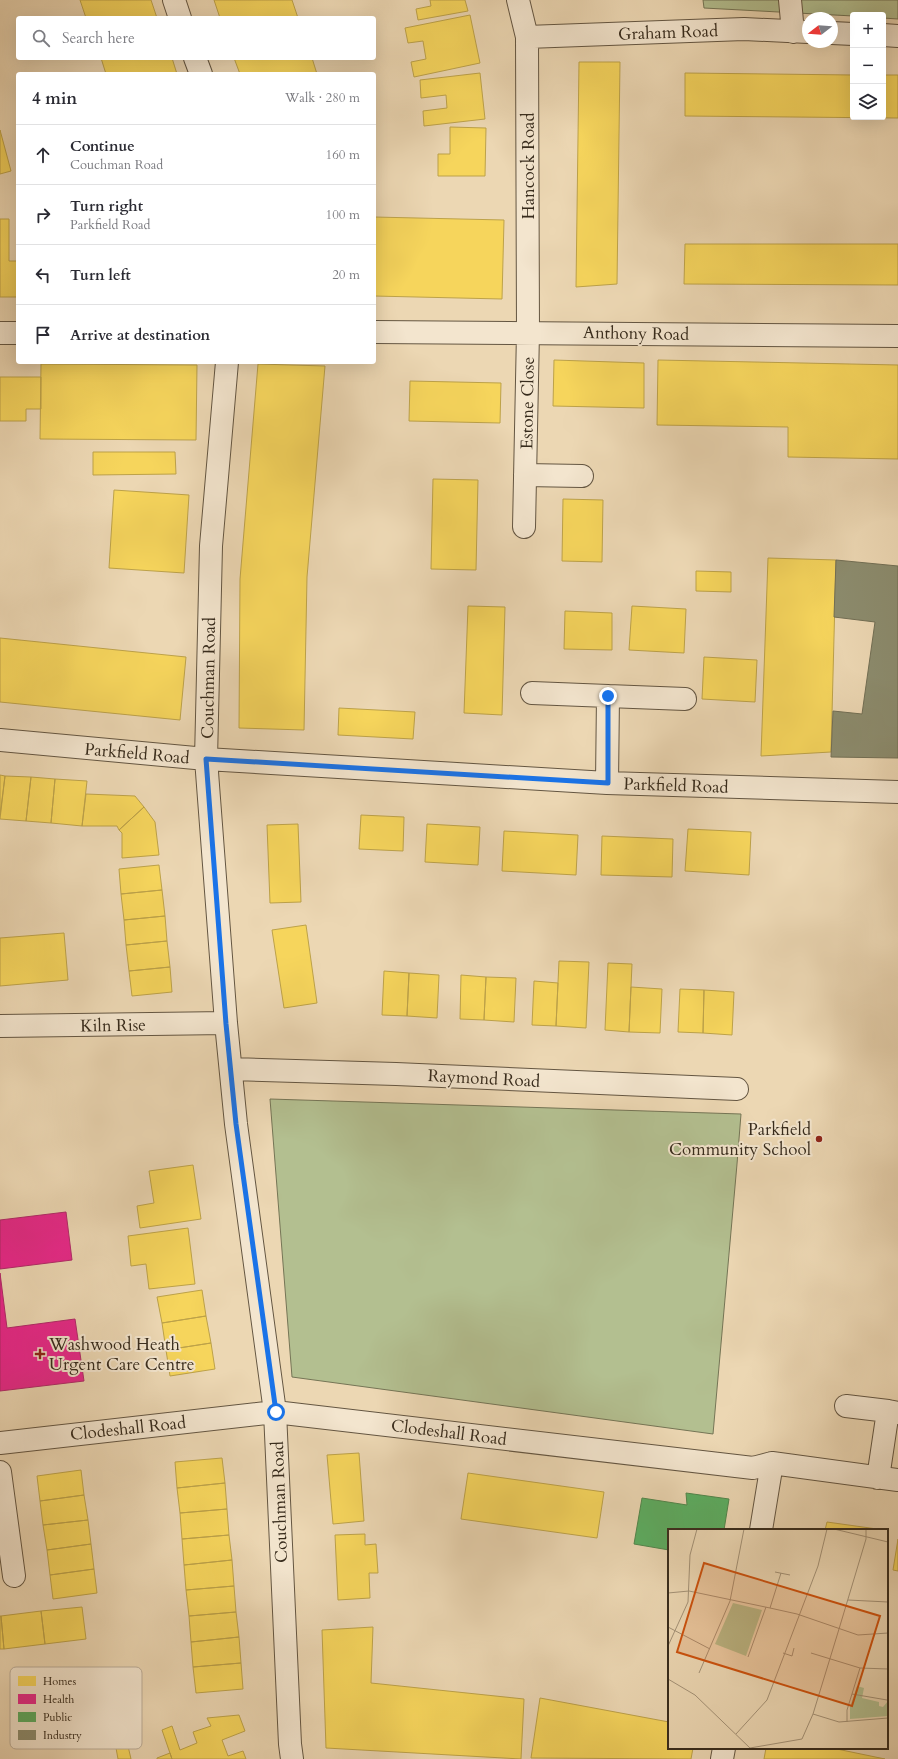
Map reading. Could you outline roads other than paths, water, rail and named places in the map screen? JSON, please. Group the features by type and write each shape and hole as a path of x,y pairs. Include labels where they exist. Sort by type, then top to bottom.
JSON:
{"street":[{"path":"174,0 179,16"},
{"name":"Hancock Road","path":"518,0 527,37 528,332"},
{"path":"790,0 800,32"},
{"name":"Graham Road","path":"527,37 744,29 800,32"},
{"path":"838,33 850,34"},
{"path":"886,35 898,36"},
{"path":"196,60 200,72"},
{"name":"Anthony Road","path":"376,332 898,336"},
{"name":"Estone Close","path":"524,527 528,332"},
{"path":"0,333 16,333"},
{"name":"Couchman Road","path":"226,364 211,546 206,759 226,1024 232,1069 236,1124 276,1412 290,1744 292,1759"},
{"name":"Estone Close","path":"525,474 582,476"},
{"path":"532,693 685,699"},
{"path":"608,696 608,783"},
{"name":"Parkfield Road","path":"0,740 206,759 608,783 898,792"},
{"name":"Kiln Rise","path":"0,1026 226,1024"},
{"name":"Raymond Road","path":"232,1069 396,1074 736,1089"},
{"path":"846,1406 893,1412 888,1479"},
{"name":"Clodeshall Road","path":"0,1443 276,1412 753,1468 772,1464 888,1479"},
{"path":"761,1529 772,1464"},
{"path":"0,1472 14,1576"},
{"path":"722,1759 724,1749"}],"place":[{"name":"Parkfield Community School","path":"819,1139"},
{"name":"Washwood Heath Urgent Care Centre","path":"40,1354"}]}
